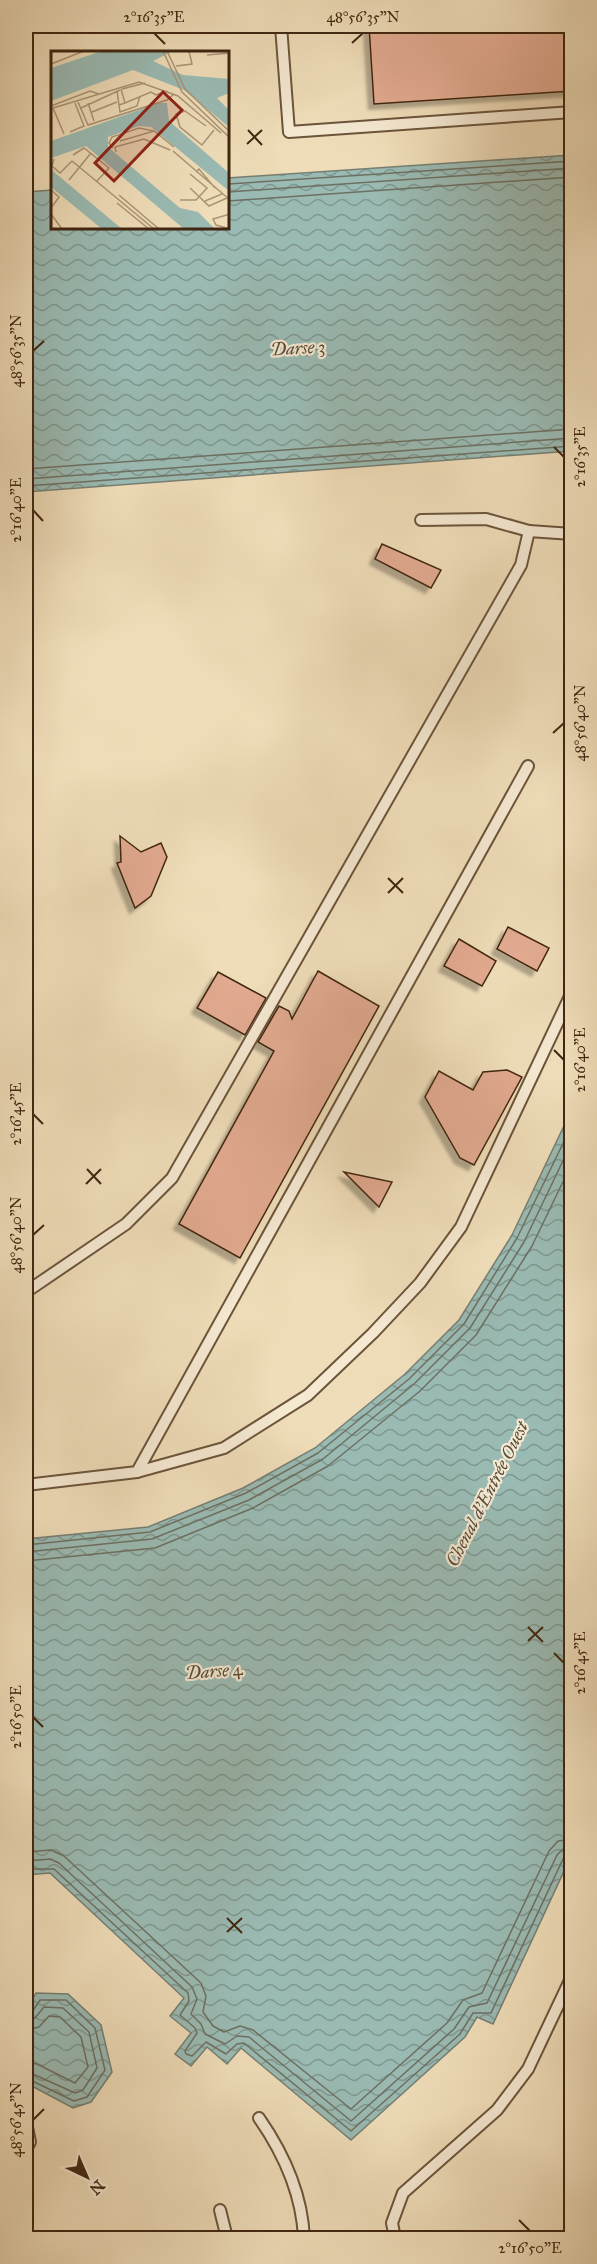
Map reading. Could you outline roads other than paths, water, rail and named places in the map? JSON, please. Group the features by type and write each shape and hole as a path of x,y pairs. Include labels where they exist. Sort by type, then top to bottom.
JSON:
{"lane":[{"path":"281,26 289,132 572,112"},
{"path":"421,520 486,519 529,531 572,534"},
{"path":"26,1292 126,1224 172,1178 520,565 529,531"},
{"path":"137,1472 528,766"},
{"path":"26,1485 137,1472 224,1448 308,1395 374,1333 420,1283 461,1227 572,992"},
{"path":"395,2238 392,2223 403,2193 497,2110 528,2069 572,1976"},
{"path":"259,2118 284,2158 297,2197 304,2238"},
{"path":"26,2122 30,2142 26,2149"},
{"path":"220,2210 227,2238"}],"water":[{"name":"Darse 3","path":"571,155 571,451 26,492 26,192 51,190 51,230 230,230 230,178"},
{"path":"571,1111 571,1856 493,2024 477,2017 465,2037 351,2140 241,2048 227,2064 207,2047 191,2066 175,2054 191,2033 170,2016 184,1998 50,1873 26,1875 26,1539 148,1527 243,1488 315,1448 405,1374 459,1320 512,1235"},
{"path":"36,1993 68,1994 101,2025 112,2072 91,2102 73,2108 26,2083 26,2011"}],"water label":[{"name":"Chenal d'Entrée Ouest","path":"487,1494"},
{"name":"Darse 4","path":"214,1671"}]}
